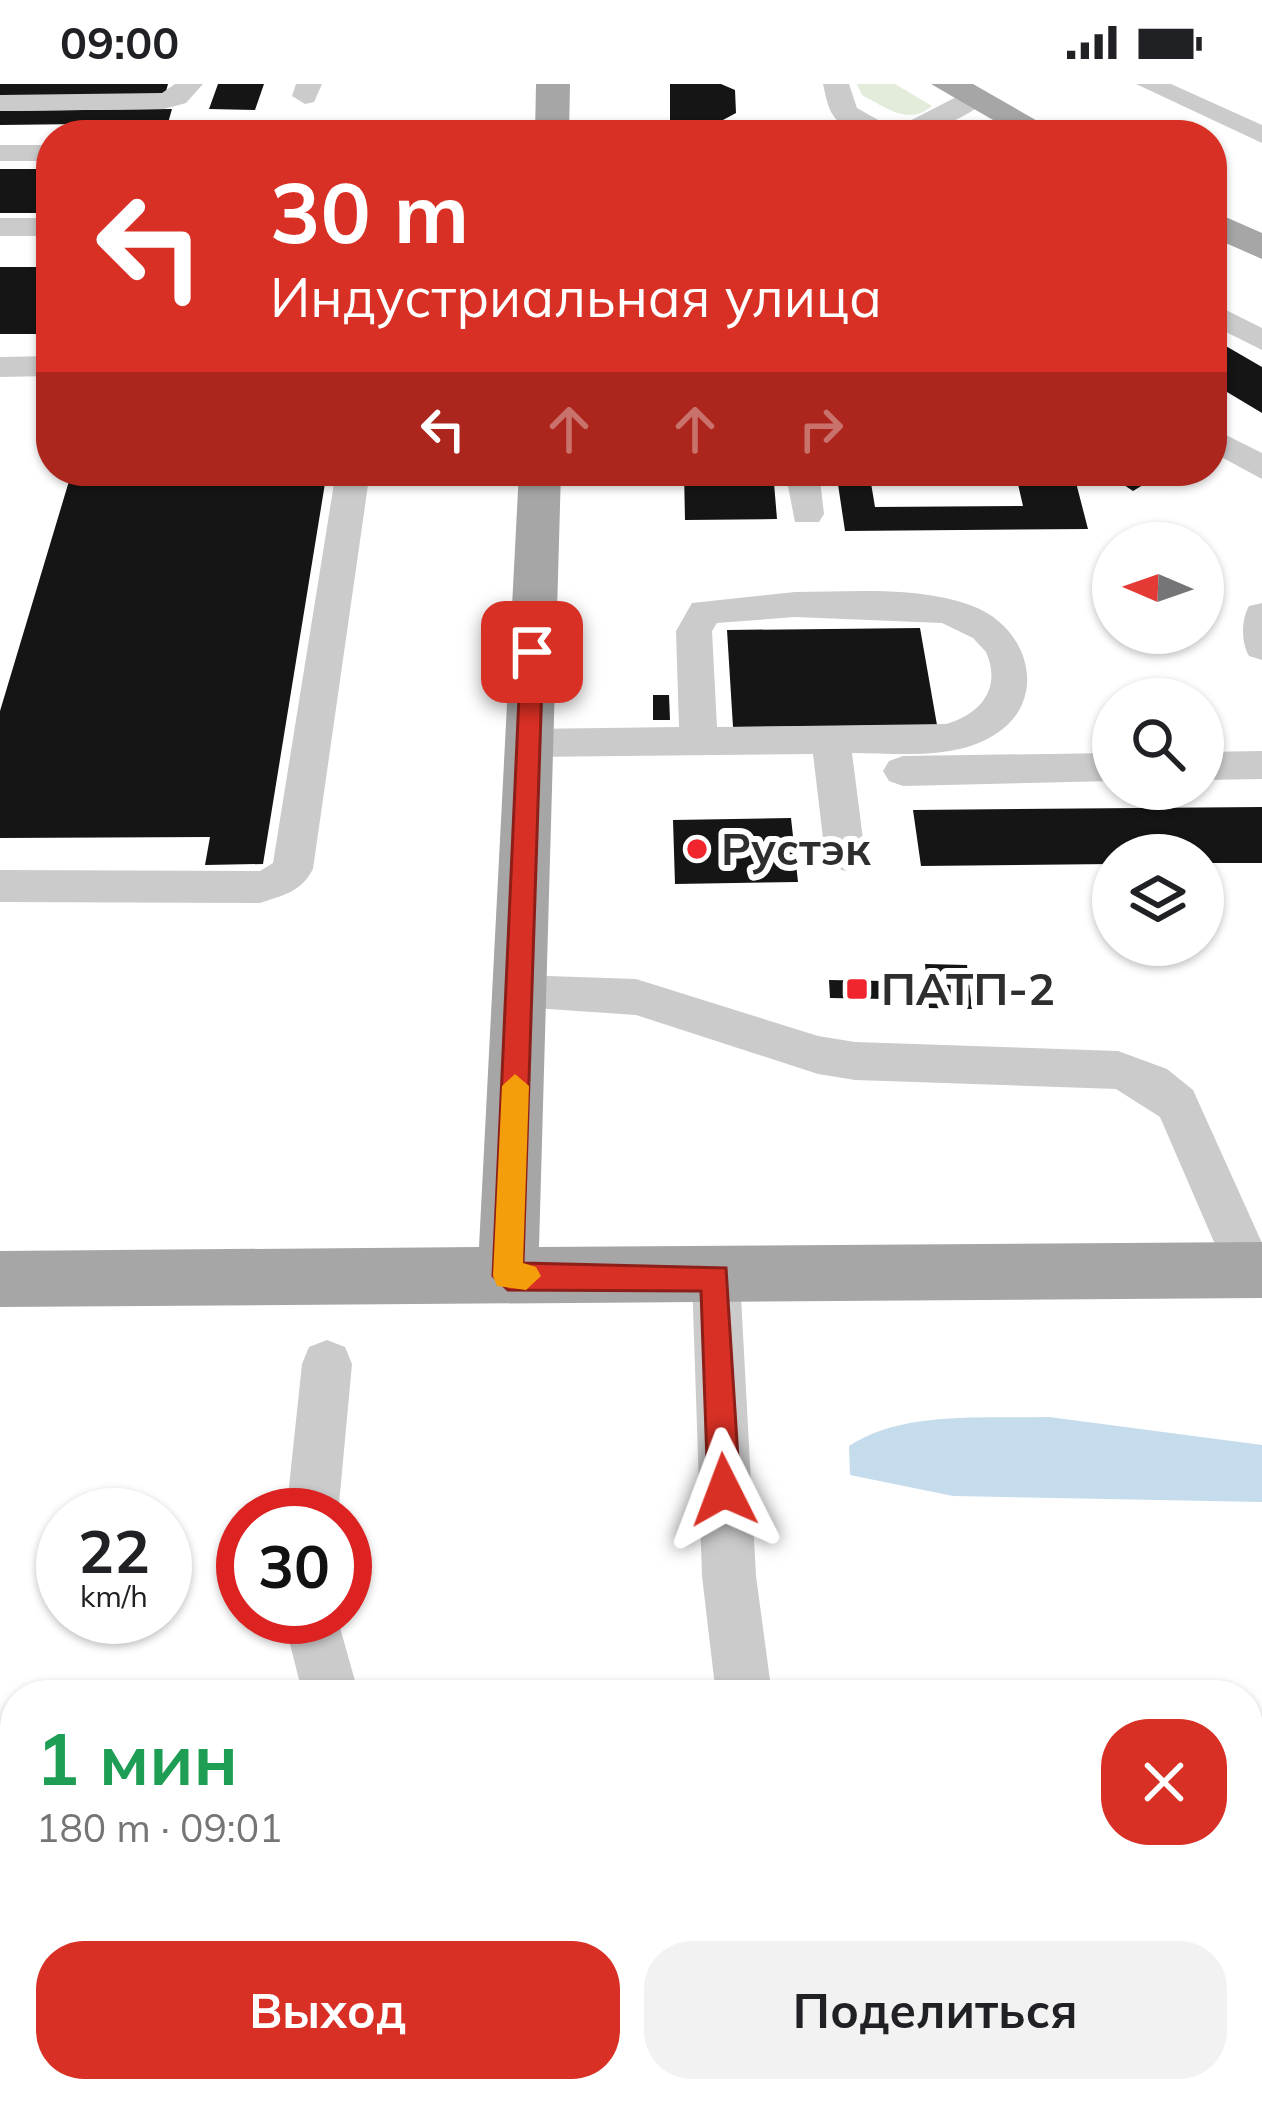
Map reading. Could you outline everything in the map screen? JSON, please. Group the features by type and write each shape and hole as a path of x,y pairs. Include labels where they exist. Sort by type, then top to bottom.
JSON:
{"main road":[{"path":"552,120 553,84"},
{"path":"961,91 1016,120"},
{"path":"1227,230 1262,248"},
{"path":"508,1276 539,486"},
{"path":"0,1279 716,1278 1256,1270"}],"street":[{"path":"0,103 164,100 177,98 190,84"},
{"path":"836,84 845,112 859,120"},
{"path":"1149,84 1262,135"},
{"path":"923,120 961,91"},
{"path":"0,153 36,153"},
{"path":"0,227 36,227"},
{"path":"1227,321 1262,341"},
{"path":"0,408 8,367"},
{"path":"1227,446 1262,468"},
{"path":"0,886 260,886 284,879 293,869 351,486"},
{"path":"804,486 807,514"},
{"path":"528,743 699,742 831,740 971,734 992,723 1005,707 1012,684 1009,661 982,626 943,609 705,612 694,631 699,742"},
{"path":"1262,614 1262,646"},
{"path":"831,740 845,855"},
{"path":"1224,766 1262,765"},
{"path":"903,771 1092,767"},
{"path":"519,993 636,997 818,1055 855,1061 1118,1070 1151,1083 1177,1104 1256,1270"},
{"path":"716,1278 729,1576 742,1680"},
{"path":"315,1488 327,1364"},
{"path":"317,1644 327,1680"}],"green space":[{"path":"857,84 895,84 932,106 914,115 897,113 862,95"}],"water":[{"path":"1049,1417 1262,1445 1262,1502 953,1496 850,1475 849,1446 894,1427 946,1419"}],"building":[{"path":"0,84 168,84 165,95 0,97"},
{"path":"218,84 264,84 255,110 209,109"},
{"path":"670,84 721,84 735,90 736,113 723,120 670,120"},
{"path":"172,109 169,120 36,120 36,125 0,125 0,111"},
{"path":"0,169 36,169 36,213 0,213"},
{"path":"0,267 36,267 36,334 0,334"},
{"path":"1227,347 1262,367 1262,413 1227,392"},
{"path":"68,486 325,486 263,864 205,865 210,837 0,838 0,711"},
{"path":"684,486 774,486 777,519 685,520"},
{"path":"838,486 872,486 875,507 1023,506 1018,486 1077,486 1088,529 845,531"},
{"path":"920,628 937,725 733,727 727,630"},
{"path":"653,695 669,695 670,720 653,720"},
{"path":"1262,807 1262,863 1224,863 1224,834 1092,834 1092,864 921,866 913,810 1224,810"},
{"path":"791,818 798,882 675,884 673,820"},
{"path":"925,964 967,965 972,1009 929,1008"},
{"path":"829,980 885,981 886,999 830,998"}],"slow traffic":[{"path":"515,1086 508,1276 526,1276"}],"place":[{"name":"Рустэк","path":"697,849"},
{"name":"ПАТП-2","path":"857,989"}],"route":[{"path":"532,652 508,1276 716,1278 724,1490"}]}
